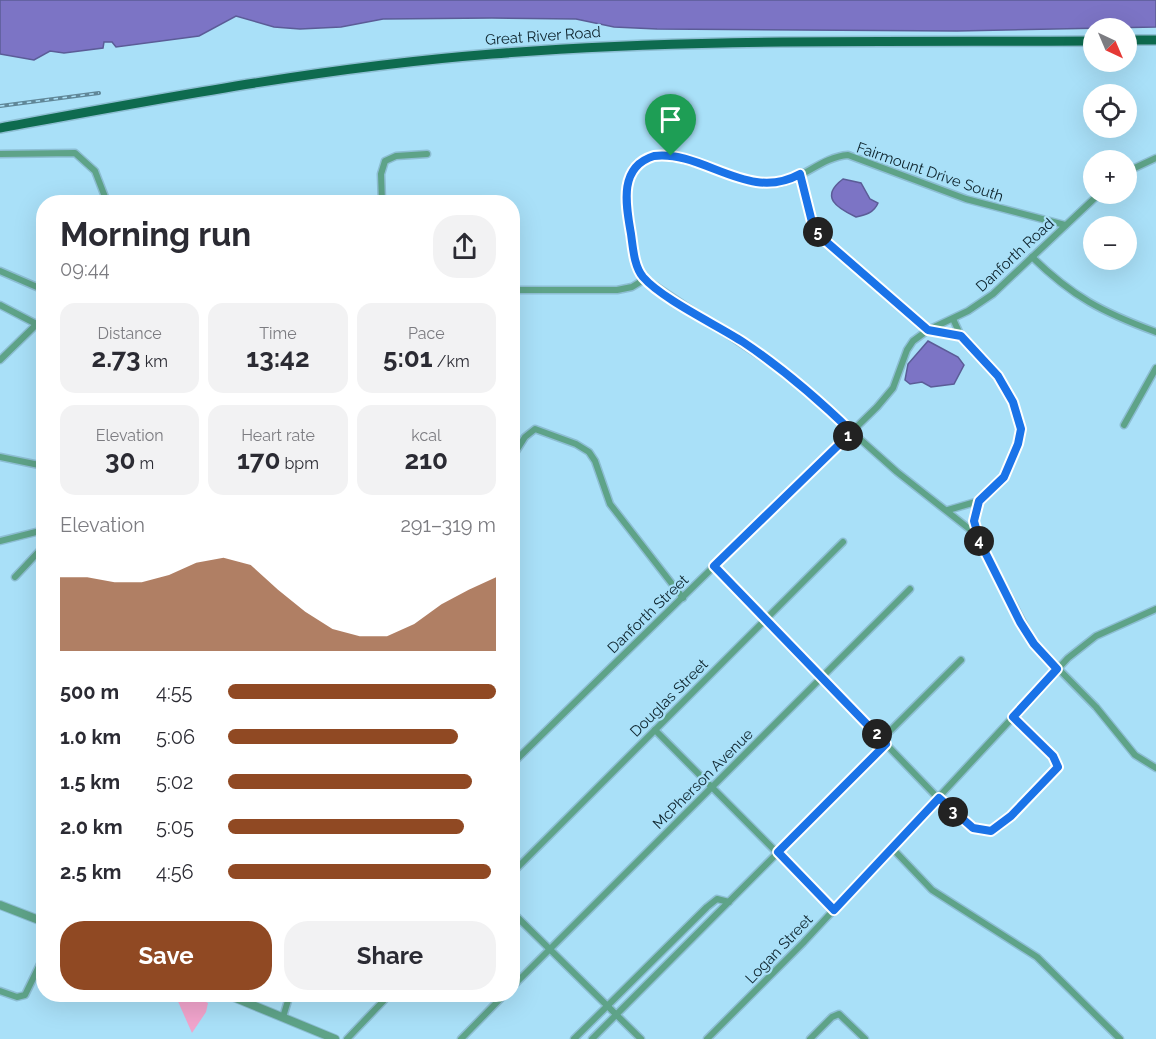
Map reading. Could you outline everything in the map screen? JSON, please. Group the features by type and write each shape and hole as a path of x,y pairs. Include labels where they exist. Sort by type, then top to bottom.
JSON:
{"main road":[{"path":"1137,40 1156,40"},
{"name":"Great River Road","path":"0,128 297,77 489,55 688,44 1083,41"}],"street":[{"path":"0,154 75,153 95,171 104,195"},
{"path":"382,195 381,174 384,161 396,156 427,154"},
{"name":"Fairmount Drive South","path":"645,279 635,261 626,196 628,180 639,162 654,156 671,156 761,183 777,183 837,157 856,157 966,200 1065,225"},
{"path":"1137,167 1156,158"},
{"path":"800,174 813,226 822,238 928,330 961,336"},
{"name":"Danforth Road","path":"852,432 887,396 898,380 907,350 928,330 952,319 993,294 1088,204"},
{"path":"1032,257 1075,295 1104,312 1156,332"},
{"path":"0,271 36,287"},
{"path":"520,290 626,289 645,279 767,359 912,484 977,535"},
{"path":"0,305 36,323"},
{"path":"948,510 979,501 1004,477 1018,444 1021,429 1013,402 998,376 961,336 952,319"},
{"path":"0,360 36,325"},
{"path":"1124,425 1156,368"},
{"path":"520,445 535,429 586,449 595,461 610,504 683,598"},
{"name":"Danforth Street","path":"520,756 852,432"},
{"path":"0,457 36,464"},
{"path":"979,501 974,521 977,535 1024,628 1057,669 1107,720 1135,755 1156,768"},
{"path":"0,541 36,532"},
{"name":"Douglas Street","path":"520,865 843,542"},
{"path":"15,577 36,555"},
{"path":"714,566 939,798 968,825 981,831 991,831 1000,826 1058,767 1053,756 1013,717"},
{"name":"McPherson Avenue","path":"520,979 910,589"},
{"name":"Logan Street","path":"707,1039 834,910 1057,669 1096,636 1156,609"},
{"path":"592,1039 778,852 961,660"},
{"path":"655,730 834,910"},
{"path":"892,848 932,890 1043,962 1120,1039"},
{"path":"574,1039 707,907 717,899 729,902"},
{"path":"0,905 36,919"},
{"path":"520,920 641,1039"},
{"path":"0,991 23,996 36,975"},
{"path":"246,1002 335,1039"},
{"path":"283,1017 288,1002"},
{"path":"347,1039 382,1002"},
{"path":"461,1039 497,1002"},
{"path":"810,1039 831,1017 842,1015 865,1039"}],"shaded area":[{"path":"0,0 1156,0 1156,27 1137,27 1137,18 1083,18 1083,28 957,31 657,29 614,27 576,19 492,18 383,19 341,27 300,29 274,27 236,16 199,36 116,47 112,42 104,42 103,48 64,53 50,51 34,60 0,54"},
{"path":"843,179 861,183 870,199 878,203 872,211 856,217 837,206 833,201 832,191"},
{"path":"928,341 958,357 964,365 954,384 931,387 922,382 910,384 905,380 908,364"},
{"path":"178,1002 206,1002 208,1003 206,1012 192,1033"}],"railway":[{"path":"0,106 99,93"}],"route":[{"path":"654,156 671,156 724,174 761,183 777,183 800,174 808,212 813,226 822,238 928,330 961,336 980,354 998,376 1013,402 1021,429 1018,444 1004,477 979,501 974,521 977,535 990,564 1020,622 1034,644 1057,669 1013,717 1053,756 1058,767 1045,783 995,830 986,832 973,828 939,798 834,910 778,852 886,744 714,566 852,432 832,412 767,359 661,292 641,274 635,261 627,213 626,188 639,162 654,156"}]}
